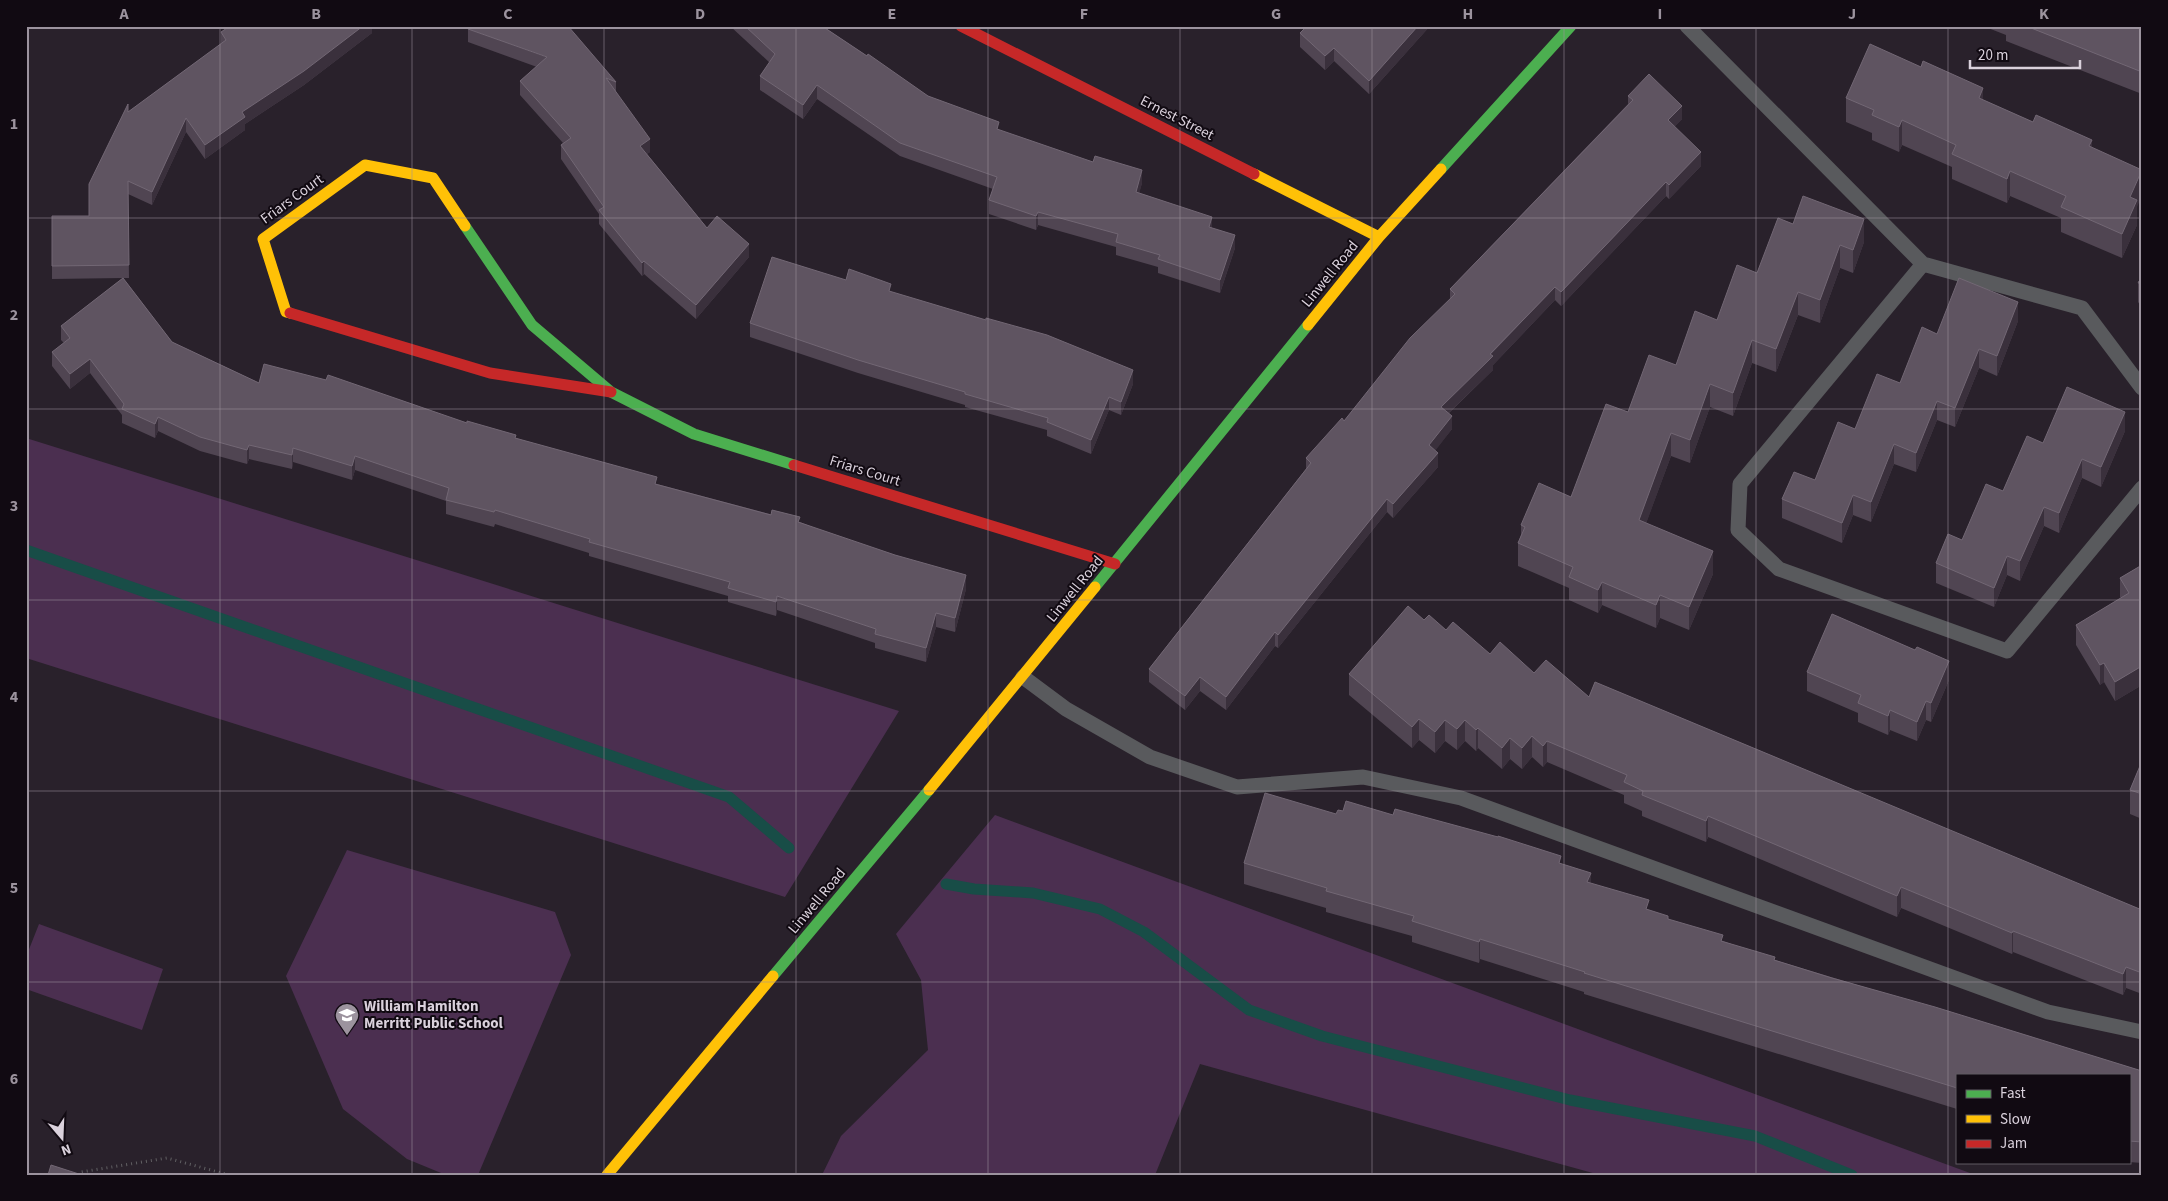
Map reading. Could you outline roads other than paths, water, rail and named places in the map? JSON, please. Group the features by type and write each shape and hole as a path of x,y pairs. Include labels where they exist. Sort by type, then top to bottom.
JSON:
{"street":[{"name":"Ernest Street","path":"961,26 1379,237"},
{"name":"Linwell Road","path":"607,1175 1023,677 1379,237 1571,26"},
{"name":"Friars Court","path":"611,392 490,373 286,312 263,239 366,165 433,178 532,325 611,392 694,434 1115,564"}],"lane":[{"path":"1687,26 1923,264 2082,308 2142,388"},
{"path":"1923,264 1740,484 1738,530 1779,569 2007,652 2142,488"},
{"path":"1023,677 1066,710 1150,757 1237,787 1363,778 1461,798 2048,1012 2142,1032"}],"waterway":[{"path":"26,550 729,797 789,848"},
{"path":"946,884 974,889 1033,893 1100,909 1144,932 1249,1010 1322,1036 1570,1100 1755,1136 1852,1175"}],"place":[{"name":"William Hamilton Merritt Public School","path":"347,1036"}]}
